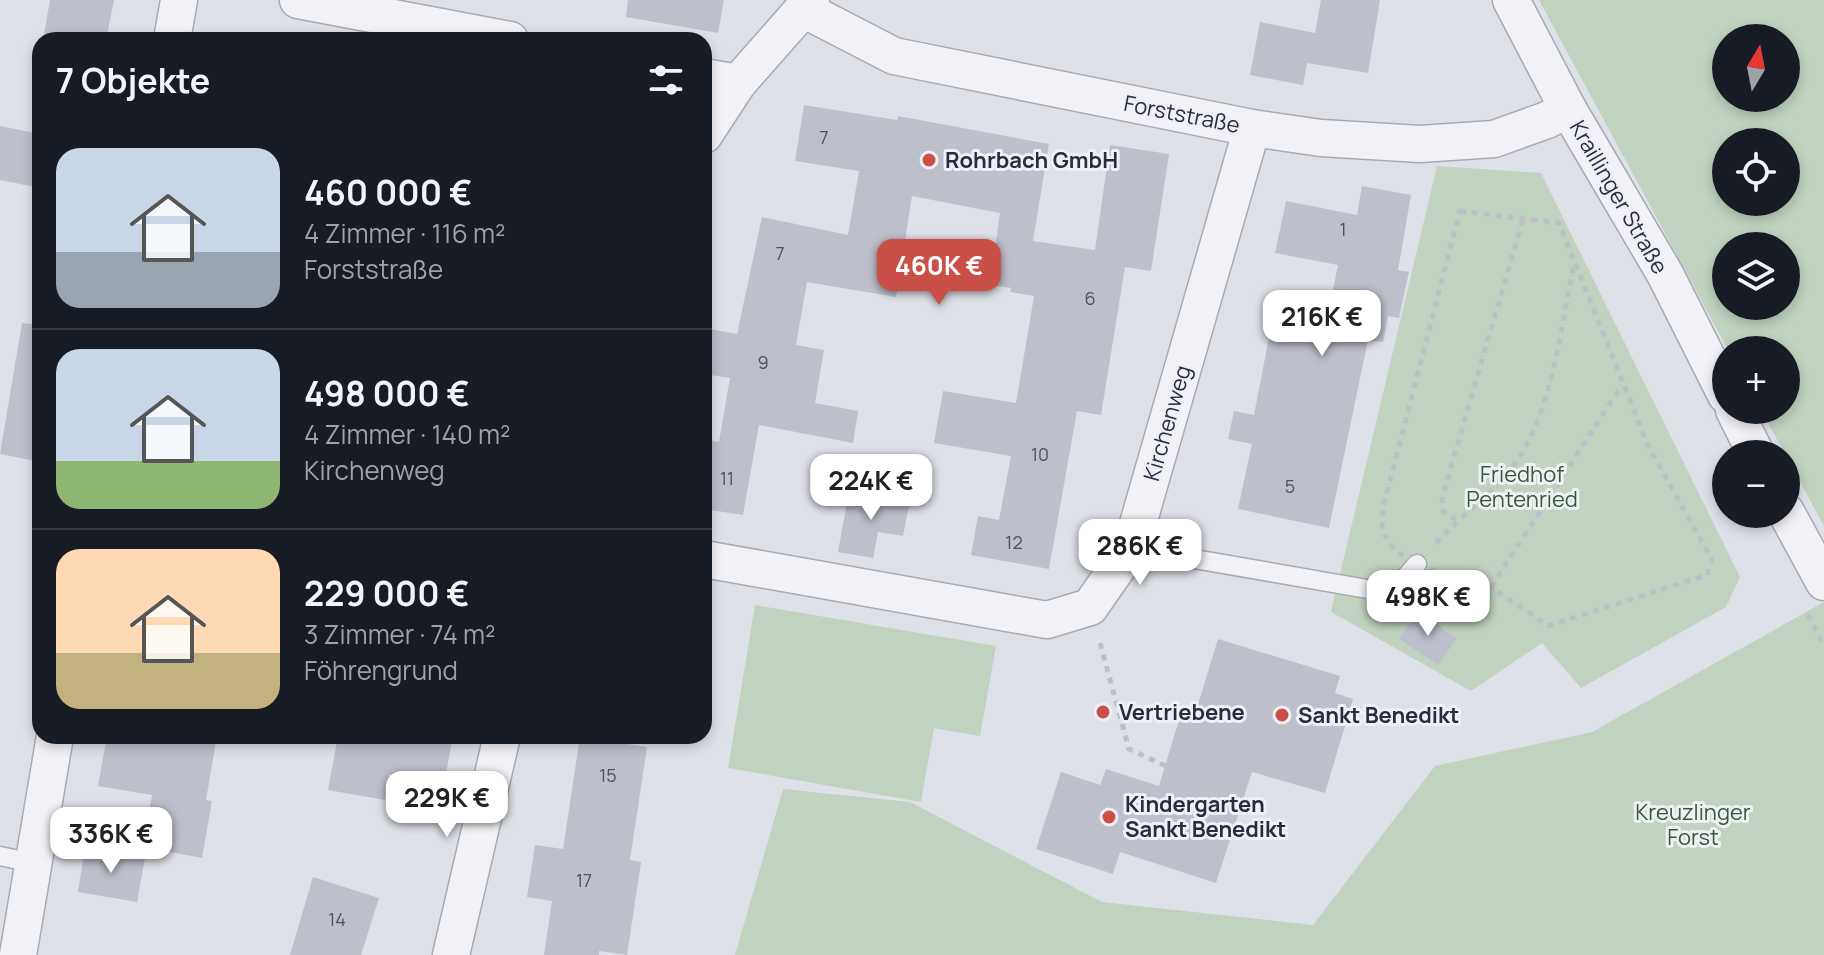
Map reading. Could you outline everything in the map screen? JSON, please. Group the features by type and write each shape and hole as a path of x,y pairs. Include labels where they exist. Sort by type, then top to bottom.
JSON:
{"street":[{"path":"173,32 179,0"},
{"path":"298,0 468,32"},
{"name":"Kraillinger Straße","path":"1511,0 1568,109 1665,274 1712,367"},
{"path":"712,109 721,80 807,5"},
{"name":"Forststraße","path":"807,5 894,56 1252,128 1321,138 1420,144 1494,139 1568,109"},
{"name":"Kirchenweg","path":"1090,607 1131,548 1252,128"},
{"path":"1795,528 1824,582"},
{"path":"712,560 1047,620 1090,607"},
{"path":"18,955 17,860 53,744"},
{"path":"451,955 500,744"}],"lane":[{"path":"1131,548 1373,590 1404,579 1417,564"}],"path":[{"path":"1460,211 1559,223 1574,262 1648,445 1712,560 1707,575 1548,626 1491,587 1417,564 1395,551 1382,531 1383,507 1460,211"},
{"path":"1456,520 1443,511 1442,498 1523,219"},
{"path":"1417,564 1518,459 1538,416 1557,352 1574,262"},
{"path":"1491,587 1623,384"},
{"path":"1090,607 1129,749 1266,812"}],"green space":[{"path":"1539,0 1824,0 1824,526 1800,482 1800,440 1777,440 1769,424 1800,424 1800,336 1720,336"},
{"name":"Friedhof Pentenried","path":"1437,166 1541,173 1712,520 1712,528 1716,528 1740,577 1726,607 1581,688 1542,643 1471,691 1331,612"},
{"name":"Kreuzlinger Forst","path":"1824,602 1824,955 735,955 783,789 910,802 1102,902 1313,925 1435,766 1592,732"},
{"path":"755,605 996,646 980,736 934,728 921,802 728,768"}],"building":[{"path":"50,0 114,0 108,32 44,32"},
{"path":"628,0 724,0 718,33 626,17"},
{"path":"1321,0 1380,0 1368,73 1307,63 1303,85 1250,75 1260,22 1315,33"},
{"path":"804,105 897,120 898,116 1049,144 1033,241 1095,250 1110,145 1169,154 1151,271 1125,267 1101,415 1077,411 1049,569 971,555 978,516 999,520 1011,456 934,443 943,391 1016,403 1034,296 990,285 1000,213 912,196 896,297 807,282 796,345 824,350 815,403 858,411 853,443 759,425 743,515 712,510 712,441 719,442 730,378 712,375 712,329 737,334 762,217 848,235 859,171 795,161"},
{"path":"0,126 32,132 32,186 0,180"},
{"path":"1362,186 1411,195 1398,270 1409,272 1399,318 1388,316 1383,342 1368,340 1329,528 1238,509 1252,444 1228,439 1234,411 1254,415 1272,322 1324,333 1338,265 1275,253 1286,201 1357,215"},
{"path":"22,323 32,324 32,460 0,454"},
{"path":"849,491 910,501 903,536 878,532 873,558 838,552"},
{"path":"1417,612 1457,638 1438,665 1399,639"},
{"path":"1218,639 1340,676 1335,693 1353,699 1325,793 1252,772 1216,883 1120,852 1113,874 1036,849 1061,772 1100,785 1106,769 1159,786 1183,707 1196,711"},
{"path":"106,744 216,744 206,800 212,801 202,858 143,847 152,795 98,786"},
{"path":"337,744 452,744 444,784 389,774 385,800 328,790"},
{"path":"579,744 647,747 630,860 641,862 627,955 599,951 599,955 544,955 552,901 527,897 535,845 563,849"},
{"path":"85,847 145,858 137,902 78,892"},
{"path":"313,877 379,898 361,955 290,955"}],"place":[{"name":"Rohrbach GmbH","path":"929,160"},
{"name":"Vertriebene","path":"1103,712"},
{"name":"Sankt Benedikt","path":"1282,715"},
{"name":"Kindergarten Sankt Benedikt","path":"1109,817"}]}
